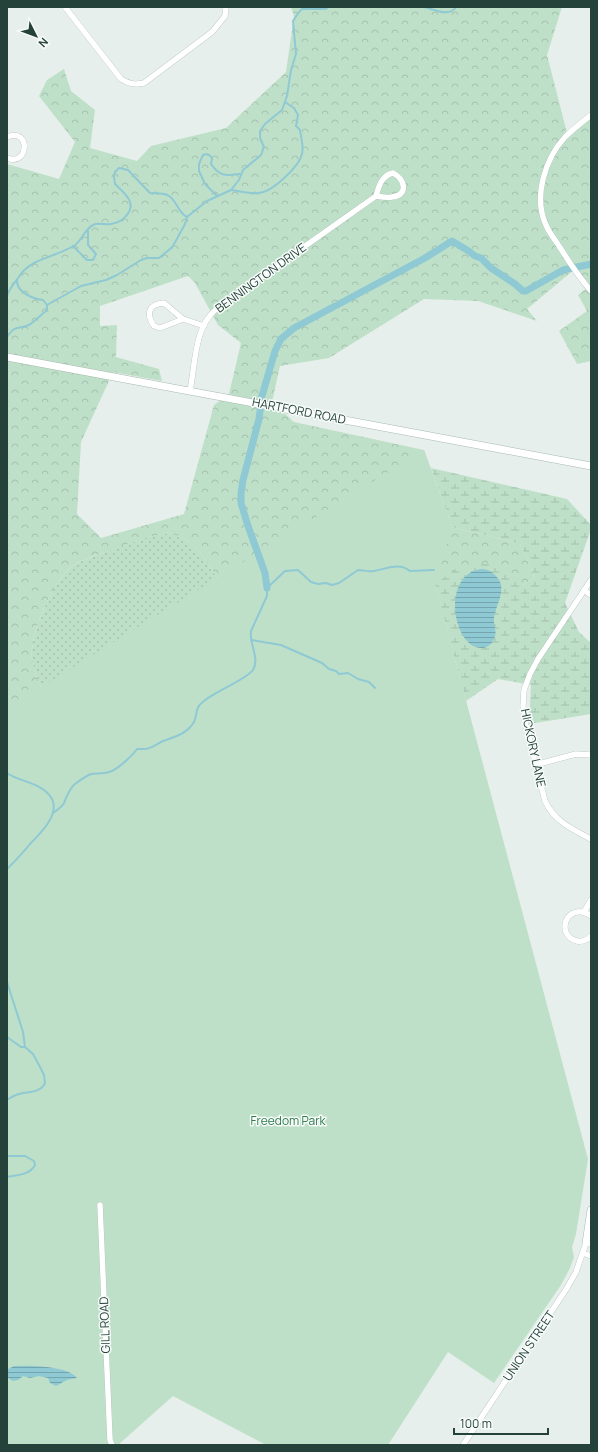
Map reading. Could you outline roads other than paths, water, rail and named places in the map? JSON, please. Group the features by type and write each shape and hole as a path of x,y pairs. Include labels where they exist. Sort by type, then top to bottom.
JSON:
{"street":[{"path":"66,7 121,79 128,83 135,84 144,83 212,32 225,16 226,7"},
{"path":"591,115 566,136 549,160 543,179 541,203 546,226 581,279 591,291"},
{"path":"7,138 13,135 19,137 23,140 25,150 22,155 16,158 7,158"},
{"path":"392,173 401,179 404,185 403,190 399,195 392,197 376,196 382,179 387,174 392,173"},
{"name":"BENNINGTON DRIVE","path":"190,391 198,344 204,326 212,314 226,302 376,196"},
{"path":"183,319 160,328 154,326 149,314 151,308 158,303 164,303 183,319 204,326"},
{"name":"HARTFORD ROAD","path":"7,357 591,466"},
{"name":"HICKORY LANE","path":"591,580 538,659 526,682 523,698 524,714 544,801 552,814 565,825 591,839"},
{"path":"584,590 591,595"},
{"path":"535,765 576,754 591,755"},
{"path":"584,912 591,900"},
{"path":"591,916 584,912 576,912 568,916 565,924 566,932 571,939 580,942 591,936"},
{"name":"GILL ROAD","path":"100,1205 110,1440 112,1445"},
{"path":"588,1243 591,1210"},
{"name":"UNION STREET","path":"463,1445 567,1288 576,1272 588,1243"},
{"path":"583,1253 591,1256"}],"water":[{"path":"481,569 492,572 499,580 501,585 500,596 494,618 495,636 491,644 483,648 473,645 464,637 458,625 455,612 456,597 460,584 468,574"},
{"path":"14,1366 48,1367 66,1371 73,1374 77,1378 67,1380 56,1386 50,1383 48,1378 39,1376 30,1378 23,1376 18,1380 13,1381 8,1378 8,1369"}],"waterway":[{"path":"7,337 13,330 29,325 33,322 47,310 47,305 81,286 106,280 141,260 147,258 159,258 173,246 185,224 187,217 207,201 231,190 239,180 243,170 261,155 264,147 260,138 260,131 265,124 282,110 287,96 291,70 296,54 293,21 302,9 326,9 328,7"},
{"path":"424,7 445,12 449,12 456,7"},
{"path":"231,190 252,193 264,192 278,184 291,172 300,159 303,148 300,130 296,126 298,115 294,108 285,102"},
{"path":"217,196 205,184 199,171 199,164 204,154 207,154 212,158 211,164 220,173 224,175 240,174"},
{"path":"7,296 10,289 23,271 30,266 75,245 93,225 115,223 126,216 131,207 130,203 126,195 115,184 115,172 119,168 128,170 150,193 167,195 172,198 182,213 187,217"},
{"path":"73,246 87,260 93,260 96,254 88,245 88,231"},
{"path":"267,588 265,573 241,503 241,494 243,480 259,419 262,396 275,351 281,339 294,328 425,258 452,241 475,256 481,258 491,268 523,291 526,291 563,270 591,264"},
{"path":"17,280 17,284 22,291 30,296 43,300 47,305"},
{"path":"53,813 63,804 71,788 78,781 91,774 112,771 132,755 137,749 150,748 184,732 194,722 197,709 201,704 209,697 250,674 255,665 251,631 267,596 267,588 285,571 298,570 311,582 332,585 339,583 358,570 372,571 393,567 402,567 410,571 434,570"},
{"path":"251,640 281,645 322,663 329,669 336,671 339,674 348,673 358,679 369,682 375,688"},
{"path":"7,773 44,790 51,797 53,804 53,811 47,825 7,869"},
{"path":"7,982 23,1032 25,1047 33,1054 44,1075 45,1083 43,1087 36,1091 16,1095 7,1100"},
{"path":"7,1037 21,1047 25,1047"},
{"path":"7,1156 25,1156 34,1161 35,1165 27,1173 7,1177"}],"park label":[{"name":"Freedom Park","path":"288,1121"}]}
